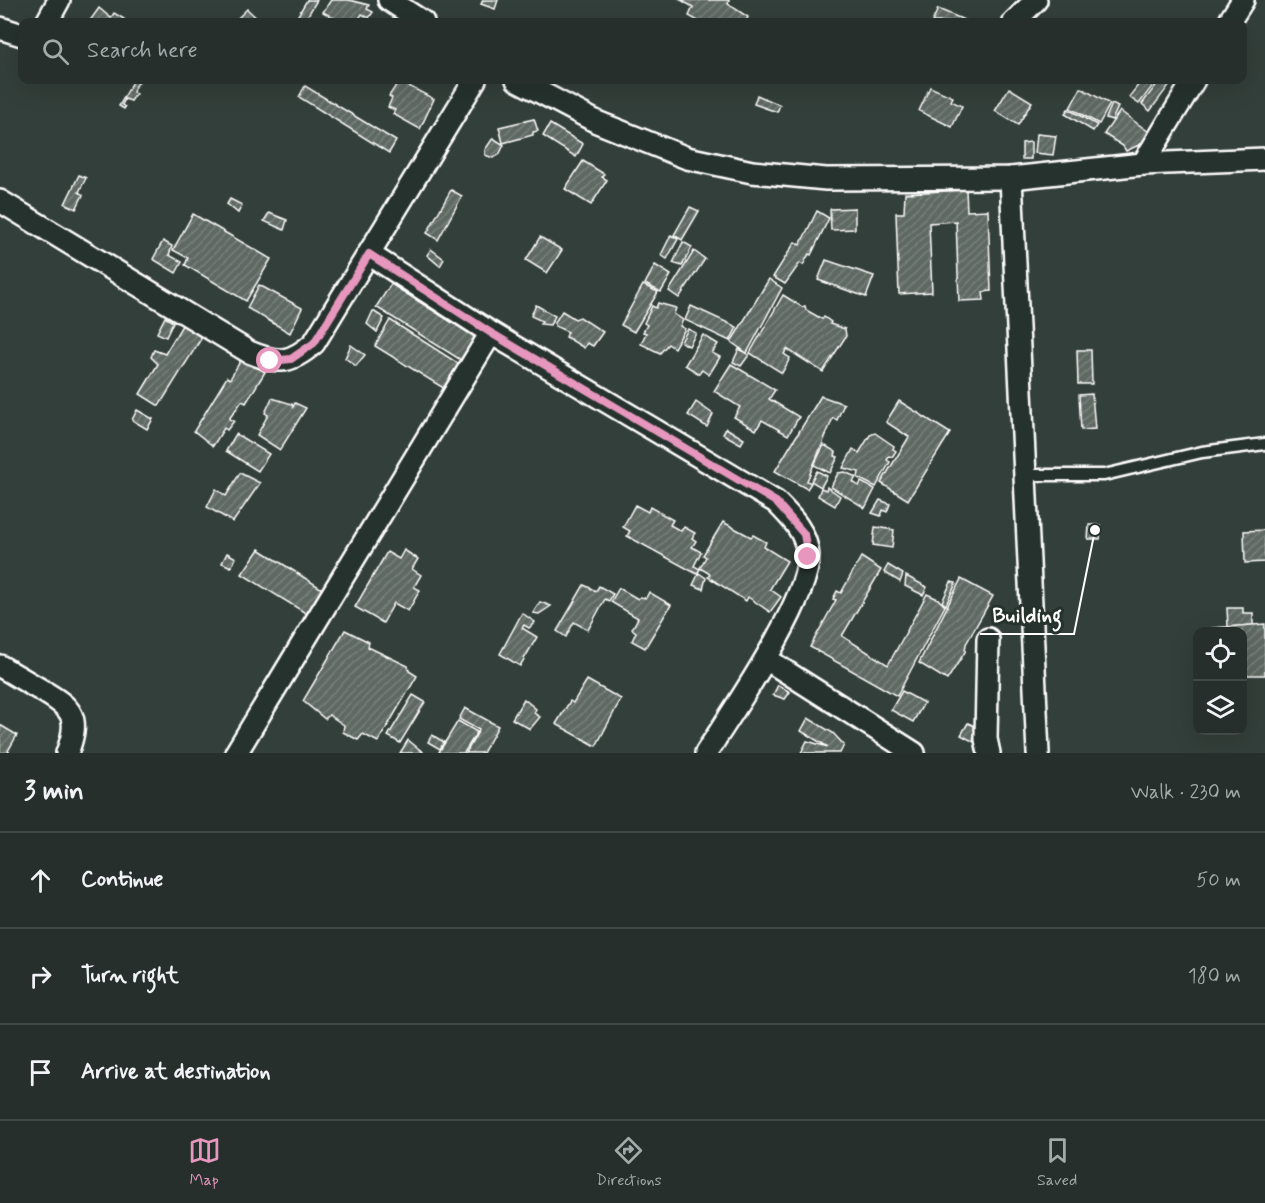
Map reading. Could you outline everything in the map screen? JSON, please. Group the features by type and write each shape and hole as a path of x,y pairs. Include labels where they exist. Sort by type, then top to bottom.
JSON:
{"street":[{"path":"49,18 59,0"},
{"path":"389,0 417,18"},
{"path":"1018,18 1036,0"},
{"path":"1232,18 1243,0"},
{"path":"0,28 18,34"},
{"path":"0,201 249,352 270,361 291,359 314,343 473,84"},
{"path":"525,84 597,122 687,158 741,169 826,179 1011,178 1143,165 1265,159"},
{"path":"1143,165 1192,84"},
{"path":"1011,178 1038,753"},
{"path":"369,254 491,333 776,502 804,534 808,557 802,585 766,659 706,753"},
{"path":"236,753 491,333"},
{"path":"988,639 986,739 989,753"},
{"path":"766,659 914,753"},
{"path":"0,666 64,702 73,717 73,737 67,753"}],"lane":[{"path":"1025,475 1104,475 1203,452 1265,444"}],"building":[{"path":"307,0 317,0 306,18 296,18"},
{"path":"331,0 349,0 369,5 367,9 373,12 369,18 362,14 360,18 334,18 323,12"},
{"path":"483,0 498,0 495,9 481,4"},
{"path":"681,0 729,0 728,4 748,17 693,18 689,16 693,7"},
{"path":"99,8 111,18 92,18"},
{"path":"247,9 257,18 238,18"},
{"path":"938,9 959,18 934,18"},
{"path":"114,13 122,18 111,18"},
{"path":"132,84 137,84 133,92 136,94 131,101 125,99 122,105 124,109 119,106"},
{"path":"397,84 405,84 434,99 420,129 393,114 395,110 388,107 392,98 389,96"},
{"path":"1139,84 1154,84 1139,104 1129,97"},
{"path":"1157,84 1170,84 1150,111 1142,104"},
{"path":"305,86 396,141 389,153 299,97"},
{"path":"930,87 953,97 951,101 962,106 952,127 919,111"},
{"path":"1009,88 1032,102 1018,125 995,111"},
{"path":"1081,88 1110,104 1099,124 1070,108"},
{"path":"757,95 780,105 777,112 754,104"},
{"path":"1112,104 1118,107 1112,120 1106,118"},
{"path":"1068,109 1097,125 1093,131 1065,114"},
{"path":"1120,111 1156,137 1126,151 1123,146 1104,134"},
{"path":"534,119 538,131 533,132 533,135 503,143 499,127"},
{"path":"550,124 583,144 576,157 543,136"},
{"path":"1037,134 1056,136 1053,155 1035,153"},
{"path":"493,138 504,145 499,155 493,158 485,155 485,150"},
{"path":"1031,142 1031,159 1022,159 1022,143"},
{"path":"583,161 604,174 602,177 607,180 591,205 565,189"},
{"path":"79,175 86,178 79,192 83,195 76,209 65,204"},
{"path":"451,190 462,196 438,240 427,233"},
{"path":"966,190 967,211 988,210 991,291 983,292 984,300 959,301 956,221 929,223 932,292 899,294 896,213 904,213 905,193"},
{"path":"230,199 242,205 238,213 227,204"},
{"path":"690,207 699,211 682,240 674,235"},
{"path":"855,208 855,229 831,230 830,209"},
{"path":"817,211 829,218 811,255 809,254 803,265 800,263 785,284 773,277 795,242 800,245"},
{"path":"269,213 287,220 284,230 264,221"},
{"path":"193,214 271,259 246,301 185,265 188,258 173,250"},
{"path":"671,235 678,239 667,259 661,255"},
{"path":"540,237 562,250 547,273 526,260"},
{"path":"163,241 172,246 169,255 182,262 176,273 153,259"},
{"path":"683,242 692,247 682,266 673,263"},
{"path":"431,249 444,259 440,266 427,255"},
{"path":"694,251 705,259 679,298 669,291"},
{"path":"826,260 874,276 866,297 818,280"},
{"path":"655,265 671,275 661,292 645,284"},
{"path":"769,279 782,288 747,353 731,342"},
{"path":"391,284 477,338 464,362 376,307"},
{"path":"259,285 302,308 290,333 247,308"},
{"path":"643,285 658,292 634,332 621,325"},
{"path":"783,295 802,307 805,306 806,310 822,319 824,317 831,322 830,324 845,329 846,336 823,372 787,349 784,354 790,358 782,373 750,353"},
{"path":"658,303 676,308 674,314 683,320 680,326 685,329 674,348 668,344 660,353 641,344 646,333 643,332 647,325 644,323 652,306 656,308"},
{"path":"536,305 555,316 550,325 540,324 542,321 531,316"},
{"path":"691,306 737,327 730,341 685,320"},
{"path":"373,311 384,318 377,332 367,324"},
{"path":"562,311 575,319 580,317 603,332 593,346 587,343 584,348 566,337 568,332 555,326"},
{"path":"165,317 173,322 166,337 157,333"},
{"path":"390,320 459,364 445,389 375,346"},
{"path":"184,322 204,334 159,406 140,394 158,364 151,357 154,350 165,354"},
{"path":"688,329 696,333 689,346 681,342"},
{"path":"703,335 718,344 712,353 720,357 709,375 702,370 699,374 685,365"},
{"path":"351,345 365,355 356,366 345,358"},
{"path":"739,349 749,355 741,366 733,362"},
{"path":"1077,350 1091,350 1092,384 1078,384"},
{"path":"242,358 265,372 246,403 242,401 229,419 234,421 227,430 224,428 213,446 194,431 227,377 230,379"},
{"path":"731,364 775,390 769,399 799,417 788,435 762,420 756,430 734,417 740,407 714,391"},
{"path":"1092,394 1095,429 1081,430 1079,395"},
{"path":"821,396 844,404 837,420 833,418 807,481 811,483 807,489 775,471"},
{"path":"272,398 292,404 293,407 295,403 306,408 280,450 257,435 268,415 265,413"},
{"path":"899,401 950,433 908,500 881,483 909,437 886,422"},
{"path":"696,402 713,414 707,427 688,415"},
{"path":"137,410 153,419 147,429 132,420"},
{"path":"726,428 744,439 741,444 723,434"},
{"path":"875,433 894,446 893,449 896,451 892,457 889,456 887,460 890,462 876,487 858,478 859,472 843,468 853,449 859,453 870,435"},
{"path":"236,434 269,454 258,471 226,451"},
{"path":"824,445 836,452 835,456 838,457 830,473 814,465"},
{"path":"817,471 827,476 821,487 811,481"},
{"path":"845,472 856,477 853,482 859,486 861,482 875,489 865,508 831,487 838,473"},
{"path":"240,473 260,483 233,522 207,507 216,489 226,496"},
{"path":"827,487 840,496 835,506 818,496 821,488 826,490"},
{"path":"880,500 890,504 887,512 883,510 881,516 872,513"},
{"path":"635,505 648,512 650,507 673,520 670,525 681,531 684,527 695,533 692,538 696,541 692,547 701,552 694,566 700,569 697,574 627,536 630,531 623,527"},
{"path":"723,522 766,542 764,547 787,561 770,589 781,597 770,612 748,597 746,601 708,577 710,574 700,568 706,557 703,555"},
{"path":"1089,525 1101,525 1100,539 1088,539"},
{"path":"875,527 894,530 892,548 873,545"},
{"path":"1265,530 1265,562 1245,563 1244,531"},
{"path":"259,549 327,592 312,617 242,574"},
{"path":"404,550 418,559 412,569 421,575 414,587 420,590 408,611 394,603 383,623 355,607 387,552 399,559"},
{"path":"227,553 236,558 231,567 222,563"},
{"path":"861,557 881,570 842,636 888,665 927,594 938,599 945,606 897,696 810,647 836,600 833,599 837,591 841,593"},
{"path":"888,565 903,574 900,582 884,572"},
{"path":"699,573 706,578 703,589 693,585"},
{"path":"906,576 927,587 923,595 905,586"},
{"path":"961,579 993,596 966,644 965,652 947,680 919,663"},
{"path":"951,582 956,583 946,605 942,602"},
{"path":"584,585 596,591 599,586 613,594 609,601 605,599 588,630 574,622 566,637 557,631"},
{"path":"619,588 638,599 646,598 649,592 671,605 645,648 632,641 636,632 632,629 638,618 611,602"},
{"path":"540,602 551,606 539,614 533,613"},
{"path":"1227,608 1243,608 1243,613 1253,613 1253,625 1228,627"},
{"path":"522,613 535,622 529,628 524,625 522,628 537,637 520,666 500,654"},
{"path":"1265,624 1265,675 1247,675 1247,627 1225,627"},
{"path":"345,630 369,642 368,647 408,666 409,671 417,676 378,742 363,734 358,740 343,732 344,725 329,715 325,719 303,701"},
{"path":"587,680 621,699 596,746 556,724 570,701 573,703"},
{"path":"778,685 790,692 785,699 773,695"},
{"path":"902,691 924,703 913,722 891,710"},
{"path":"413,695 425,702 400,743 388,736"},
{"path":"524,699 536,709 534,713 540,717 530,729 512,719"},
{"path":"465,708 498,726 483,753 466,753 479,730 459,719"},
{"path":"808,718 833,733 844,745 840,753 801,753 807,741 828,747 801,731"},
{"path":"458,721 477,732 464,753 439,752"},
{"path":"968,723 981,729 974,742 961,735"},
{"path":"0,725 17,735 8,751 11,753 0,753"},
{"path":"432,735 444,742 440,749 428,742"},
{"path":"408,740 424,753 400,753"}],"place":[{"name":"Building","path":"1095,530"}],"route":[{"path":"270,361 291,359 314,343 369,254 491,333 776,502 804,534 808,557"}]}
